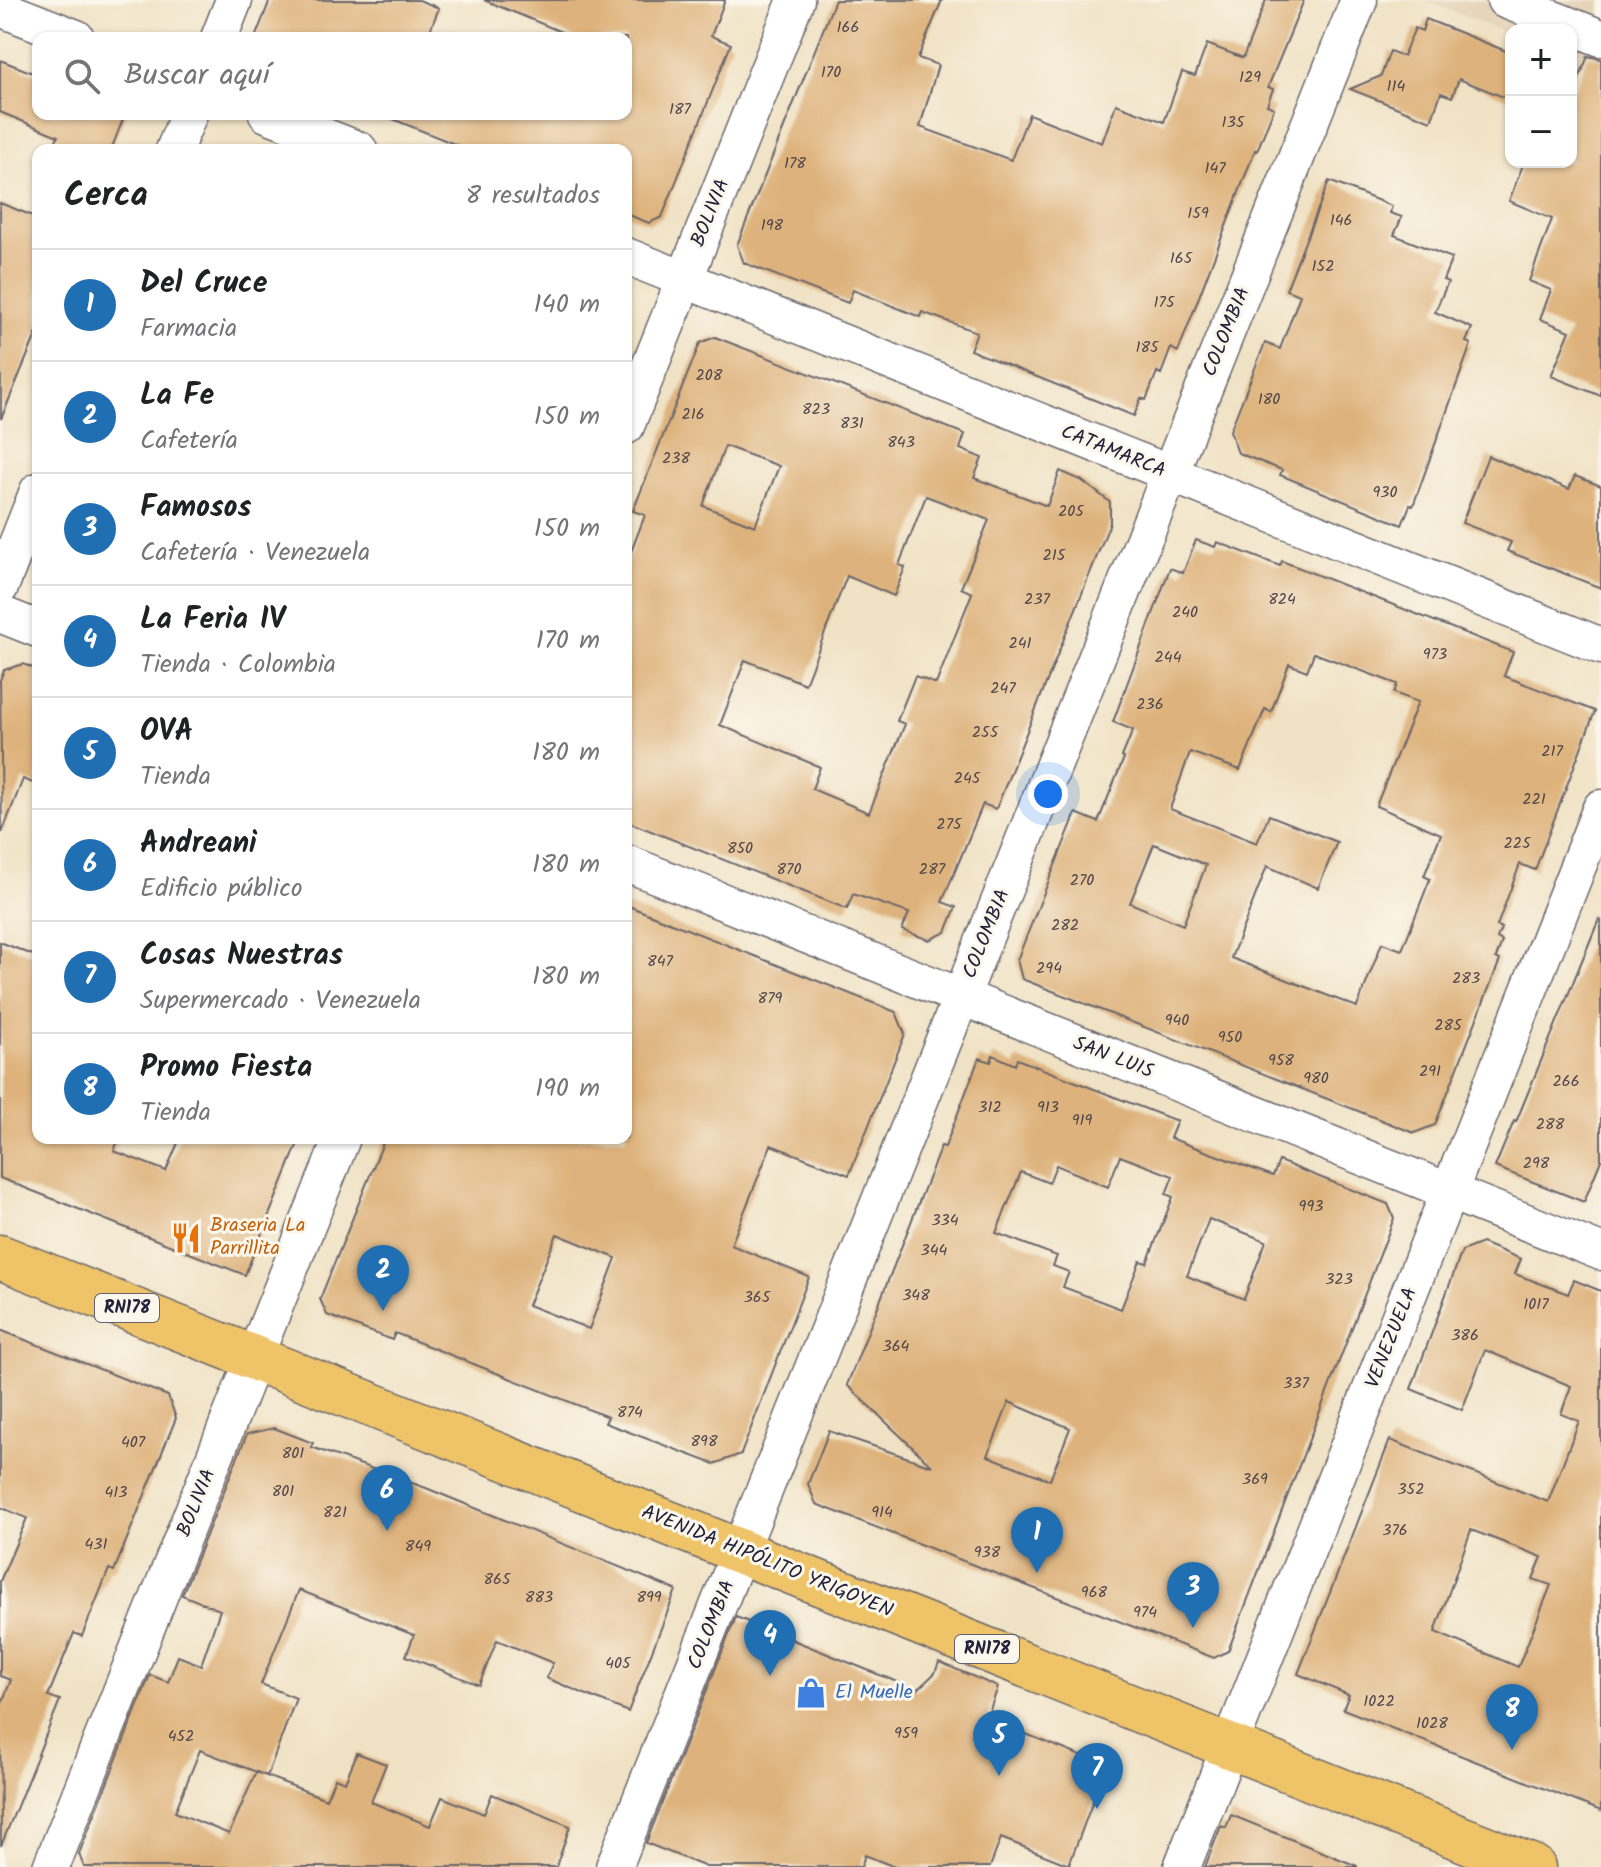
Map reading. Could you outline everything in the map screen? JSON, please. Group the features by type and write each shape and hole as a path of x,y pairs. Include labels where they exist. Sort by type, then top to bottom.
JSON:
{"main road":[{"name":"AVENIDA HIPÓLITO YRIGOYEN","path":"0,1257 1533,1867"}],"street":[{"path":"221,32 234,0"},
{"name":"BOLIVIA","path":"632,411 796,0"},
{"name":"COLOMBIA","path":"614,1867 1359,0"},
{"path":"1505,0 1601,38"},
{"path":"0,8 61,32"},
{"path":"176,144 186,120"},
{"path":"282,120 344,144"},
{"name":"CATAMARCA","path":"632,258 1601,646"},
{"path":"0,587 32,506"},
{"path":"0,614 32,627"},
{"name":"VENEZUELA","path":"1182,1867 1601,808"},
{"name":"SAN LUIS","path":"632,865 1601,1252"},
{"name":"BOLIVIA","path":"51,1867 340,1144"}],"shaded area":[{"path":"1424,0 1601,0 1601,72 1577,62 1577,24 1505,24 1505,33"}],"building":[{"path":"270,0 419,0 439,8 429,32 257,32"},
{"path":"484,0 725,0 711,36 731,44 662,217 649,223 632,216 632,144 454,144 395,120 632,120 632,32 561,32"},
{"path":"835,0 942,0 918,58 938,65 920,127 1011,160 1029,114 1102,143 1116,104 1164,122 1182,72 1195,76 1207,44 1243,58 1266,0 1304,0 1268,87 1273,89 1267,105 1274,108 1178,352 1171,348 1161,374 1157,372 1146,400 1141,398 1134,416 970,350 977,332 922,312 920,317 853,290 848,303 744,263 737,245"},
{"path":"1426,19 1505,51 1505,98 1459,79 1452,97 1441,93 1431,121 1350,89 1381,76 1390,51 1403,56 1415,28 1422,31"},
{"path":"1588,56 1601,59 1601,396 1551,376 1570,331 1540,319 1551,290 1529,281 1552,219 1509,201 1522,168 1577,168 1577,84"},
{"path":"0,60 32,73 32,120 123,120 113,144 55,144 58,136 0,112"},
{"path":"1329,181 1392,206 1390,213 1402,217 1394,235 1452,258 1443,280 1448,282 1435,312 1472,328 1466,342 1471,344 1413,506 1410,505 1402,525 1280,475 1282,470 1238,453 1230,431 1265,343 1280,349 1300,295 1286,290"},
{"path":"0,203 32,216 32,344 1,419"},
{"path":"715,337 965,434 960,449 982,458 974,478 1047,506 1060,471 1081,480 1110,502 1110,523 996,809 983,804 942,902 956,907 946,932 929,940 902,930 909,913 853,894 847,909 632,823 632,549 645,515 633,511 700,343","holes":["725,446 779,466 755,526 703,506","926,496 989,520 961,588 972,593 936,684 915,676 897,721 905,724 869,813 812,789 820,767 720,725 745,660 805,684 847,576 894,596 905,567 899,565"]},
{"path":"1488,456 1569,489 1575,476 1601,486 1601,588 1507,551 1511,542 1462,523"},
{"path":"1196,540 1215,547 1217,542 1280,566 1282,561 1513,652 1504,676 1595,711 1535,870 1520,864 1497,926 1501,928 1497,938 1502,941 1496,958 1500,960 1435,1125 1414,1133 1022,979 1017,960 1076,813 1098,822 1124,758 1133,730 1113,722 1170,568 1183,573","holes":["1314,653 1397,684 1394,693 1418,702 1376,806 1441,834 1424,876 1430,879 1402,950 1382,943 1357,1007 1231,958 1267,866 1318,888 1337,842 1269,815 1257,843 1170,809 1190,752 1240,770 1265,709 1271,712 1289,664 1307,671","1154,844 1206,865 1183,925 1130,903"]},
{"path":"23,664 32,668 32,783 23,779 2,833 0,680 4,670"},
{"path":"632,907 896,1012 905,1034 849,1175 771,1145 731,1245 809,1277 741,1454 714,1464 605,1423 608,1417 395,1333 392,1340 327,1315 320,1299 383,1144 632,1144","holes":["557,1234 616,1258 589,1329 528,1305"]},
{"path":"1599,919 1601,1160 1584,1202 1495,1167"},
{"path":"0,942 32,955 32,1144 117,1144 114,1151 166,1171 177,1144 298,1144 245,1275 0,1178"},
{"path":"993,1055 1015,1065 1017,1059 1177,1121 1170,1138 1273,1176 1279,1161 1388,1204 1394,1218 1228,1651 1214,1658 816,1504 808,1484 829,1431 932,1466 847,1385 979,1058 991,1062","holes":["1120,1156 1173,1176 1166,1194 1173,1197 1147,1263 1140,1261 1121,1309 1063,1287 1069,1272 1053,1266 1057,1256 996,1233 1021,1172 1049,1183 1056,1165 1108,1187","1209,1219 1266,1241 1244,1299 1187,1276","1009,1402 1070,1428 1050,1480 988,1456"]},
{"path":"1482,1243 1521,1259 1515,1274 1568,1294 1574,1280 1601,1291 1601,1811 1343,1709 1349,1695 1298,1674 1390,1440 1548,1502 1579,1421 1561,1414 1571,1386 1485,1350 1462,1410 1411,1389 1462,1251","holes":["1471,1530 1542,1557 1533,1579 1551,1585 1518,1667 1435,1632"]},
{"path":"0,1330 168,1396 176,1418 114,1571 109,1569 82,1636 74,1633 48,1696 60,1700 1,1846 0,1708 11,1680 0,1676 0,1581 27,1518 0,1507"},
{"path":"274,1428 313,1443 311,1447 426,1488 676,1590 628,1712 546,1678 553,1663 497,1640 479,1685 406,1656 414,1635 299,1590 261,1684 296,1698 267,1776 200,1750 175,1812 229,1834 256,1772 326,1799 335,1778 345,1782 357,1753 386,1764 371,1802 430,1826 442,1797 484,1814 492,1794 570,1826 556,1867 84,1867 79,1854 150,1675 168,1682 178,1656 201,1665 220,1610 182,1595 247,1434"},
{"path":"736,1617 917,1690 935,1673 939,1662 998,1687 988,1715 1011,1728 1106,1766 1069,1865 1001,1838 990,1867 895,1867 865,1855 861,1867 706,1867 646,1843"},
{"path":"1231,1815 1357,1867 1205,1867 1221,1826 1226,1828"}],"place":[{"name":"Braseria La Parrillita","path":"186,1238"},
{"name":"La Fe","path":"383,1311"},
{"name":"Andreani","path":"387,1531"},
{"name":"Del Cruce","path":"1037,1573"},
{"name":"Famosos","path":"1193,1628"},
{"name":"La Feria IV","path":"770,1676"},
{"name":"El Muelle","path":"811,1693"},
{"name":"Promo Fiesta","path":"1512,1750"},
{"name":"OVA","path":"999,1776"},
{"name":"Cosas Nuestras","path":"1097,1809"}]}
